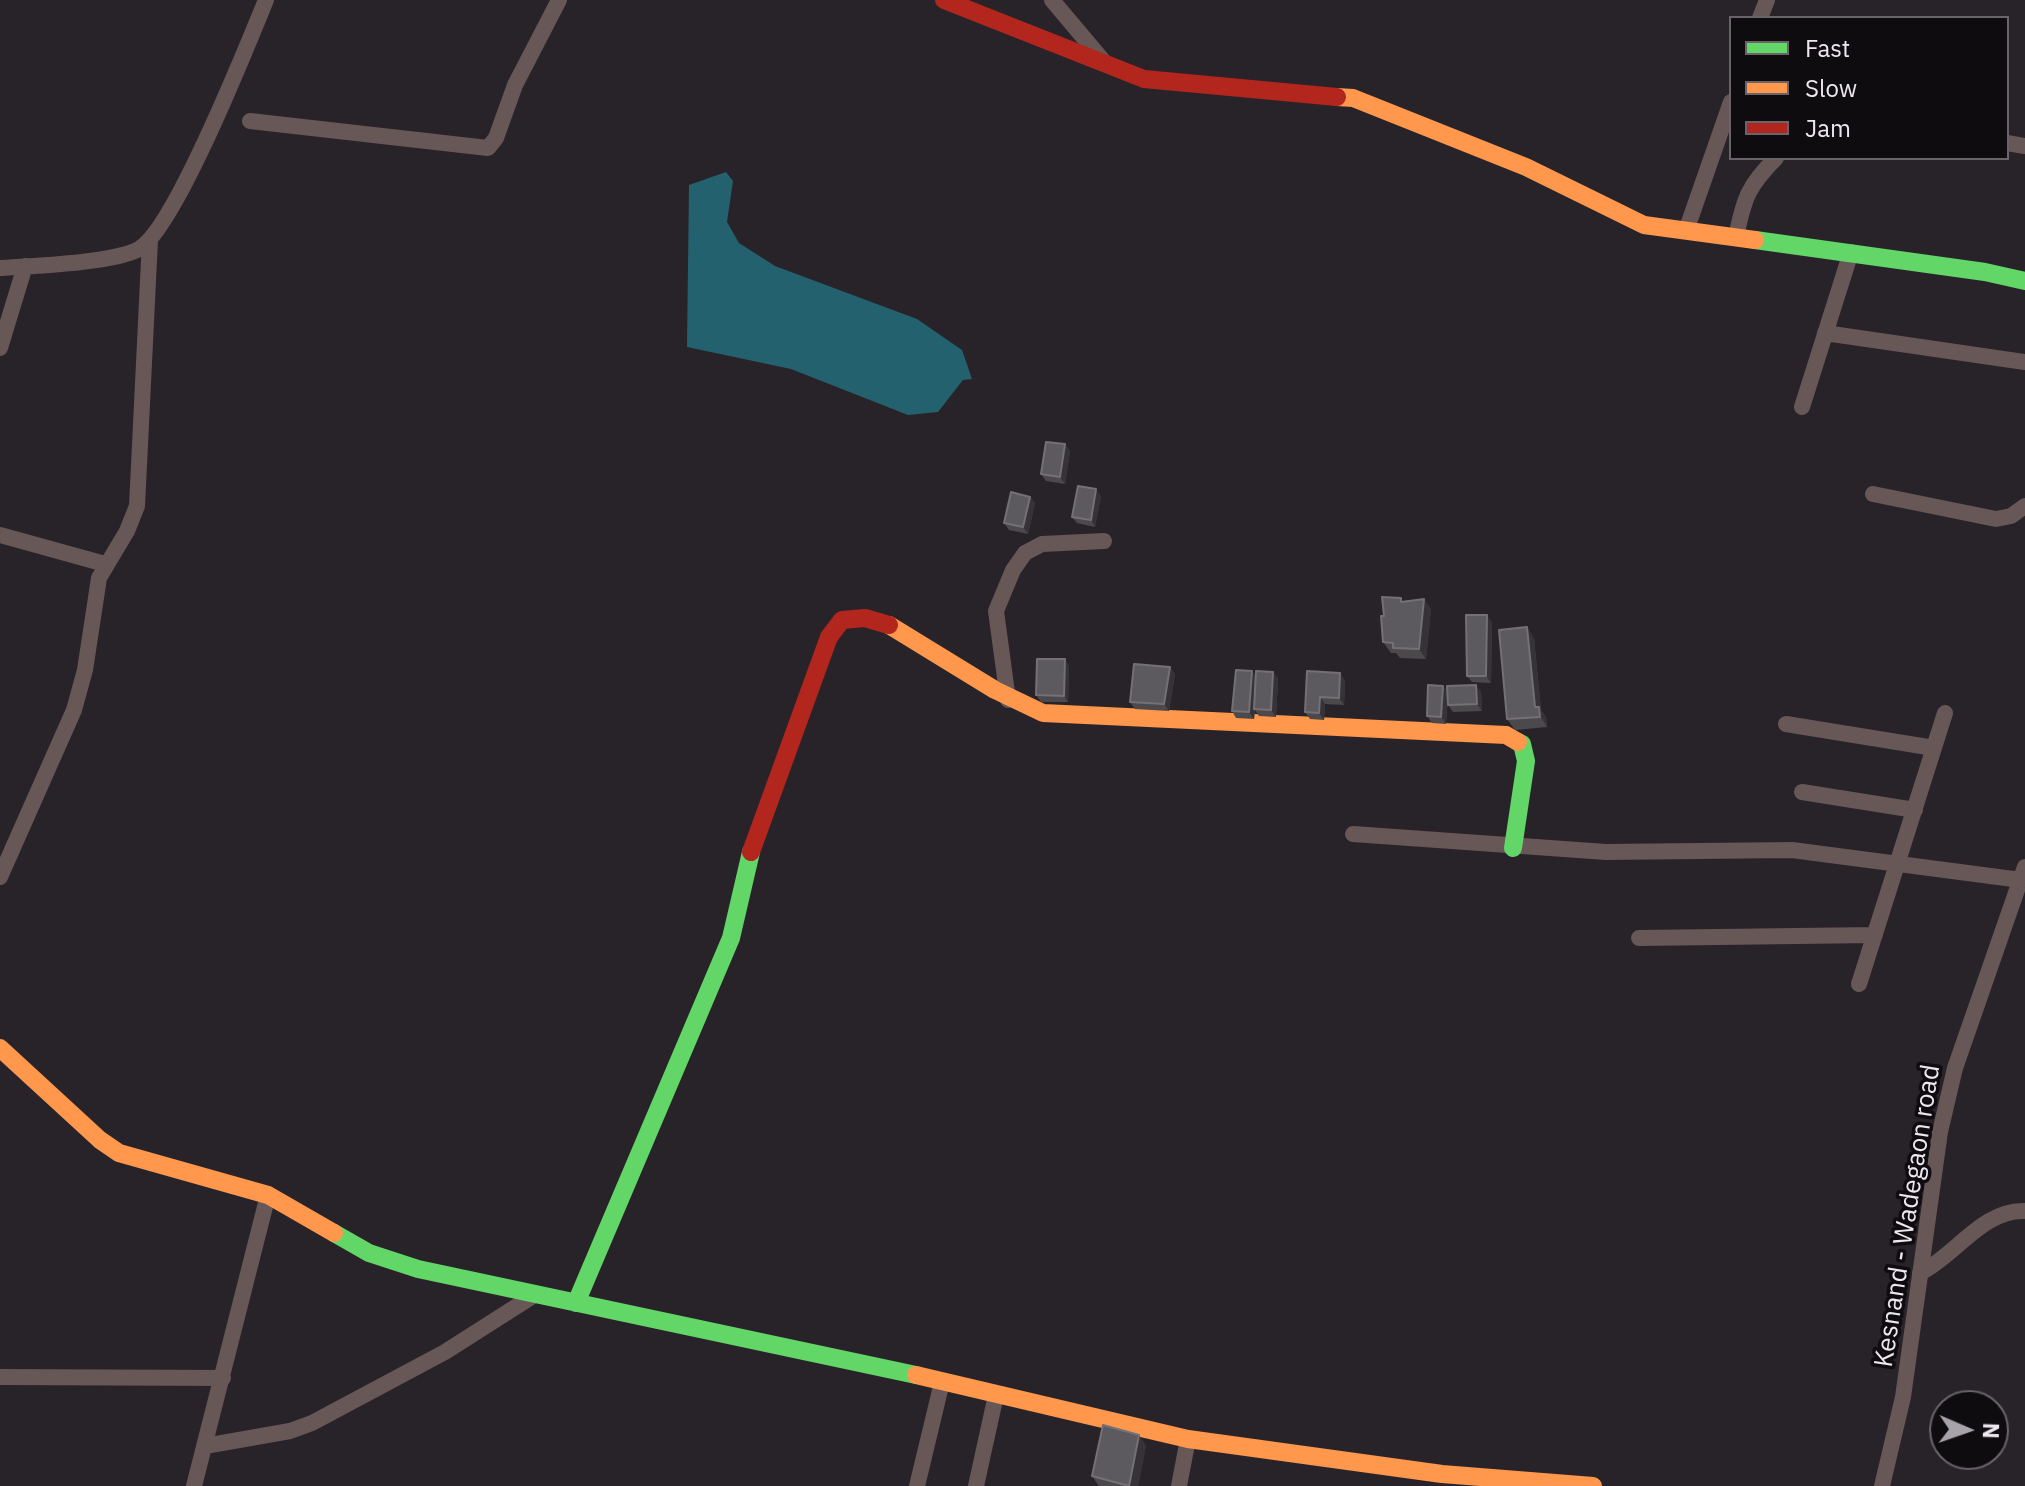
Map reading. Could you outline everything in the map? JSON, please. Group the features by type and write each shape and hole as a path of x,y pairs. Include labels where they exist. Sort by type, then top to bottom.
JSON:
{"street":[{"path":"0,877 74,710 85,670 99,578 127,531 137,506 150,240 187,179 266,0"},
{"path":"250,121 488,148 496,138 515,85 559,0"},
{"path":"944,0 1159,82 1353,98 1526,167 1644,225 1851,252 2025,281"},
{"path":"1052,0 1106,64"},
{"path":"1686,231 1729,108"},
{"path":"1736,237 1744,196 1752,182 1774,160"},
{"path":"0,268 122,254 150,240"},
{"path":"1802,407 1851,252"},
{"path":"0,348 25,266"},
{"path":"1825,333 2025,362"},
{"path":"1873,494 1996,519 2011,516 2025,506"},
{"path":"0,535 105,564"},
{"path":"1008,700 996,611 1013,570 1025,553 1042,544 1104,541"},
{"path":"576,1303 731,938 756,833 835,626 842,620 862,617 925,643 1027,710 1064,716 1506,735 1522,744 1526,761 1513,848"},
{"path":"1859,984 1945,713"},
{"path":"1786,724 1934,748"},
{"path":"1802,792 1915,810"},
{"path":"1353,834 1513,848 1606,852 1792,850 2023,874"},
{"name":"Kesnand - Wadegaon road","path":"1882,1486 1903,1397 1940,1132 1955,1068 2023,874"},
{"path":"1639,938 1875,935"},
{"path":"0,1048 100,1140 119,1153 268,1195 369,1253 418,1269 796,1347 1188,1439 1442,1474 1593,1486"},
{"path":"194,1486 268,1195"},
{"path":"1920,1273 1951,1255 1998,1216 2025,1211"},
{"path":"205,1446 290,1431 312,1423 445,1352 536,1294"},
{"path":"0,1377 223,1378"},
{"path":"917,1486 942,1382"},
{"path":"976,1486 996,1395"},
{"path":"1179,1486 1188,1439"}],"water":[{"path":"726,172 733,181 727,222 739,243 775,266 917,319 962,350 972,379 963,380 938,412 908,415 791,369 687,347 689,185"}],"building":[{"path":"1046,442 1065,444 1060,477 1041,474"},
{"path":"1078,486 1096,489 1091,520 1072,517"},
{"path":"1011,492 1030,497 1023,527 1004,523"},
{"path":"1382,597 1401,598 1401,602 1424,599 1419,649 1393,648 1393,643 1383,642"},
{"path":"1466,615 1487,615 1486,676 1467,676"},
{"path":"1527,627 1535,707 1539,707 1540,717 1507,719 1499,630"},
{"path":"1037,659 1065,659 1064,696 1036,695"},
{"path":"1134,664 1170,667 1164,704 1130,702"},
{"path":"1236,670 1252,671 1249,712 1232,711"},
{"path":"1256,671 1273,672 1271,710 1254,709"},
{"path":"1307,671 1340,673 1339,698 1320,697 1319,713 1305,712"},
{"path":"1428,685 1443,686 1441,717 1427,716"},
{"path":"1476,685 1477,704 1448,705 1447,686"},
{"path":"1103,1425 1139,1435 1129,1486 1092,1476"}],"traffic: fast":[{"path":"1755,240 1985,272 2025,281"},
{"path":"1513,848 1526,761 1522,744 1518,742"},
{"path":"576,1303 731,938 751,852"},
{"path":"334,1233 369,1253 418,1269 916,1375"}],"traffic: slow":[{"path":"1337,97 1353,98 1526,167 1644,225 1755,240"},
{"path":"889,625 995,690 1043,713 1506,735 1518,742"},
{"path":"0,1048 100,1140 119,1153 268,1195 334,1233"},
{"path":"916,1375 1188,1439 1442,1474 1593,1486"}],"traffic: jam":[{"path":"944,0 1144,79 1337,97"},
{"path":"751,852 829,637 842,620 865,618 889,625"}]}
